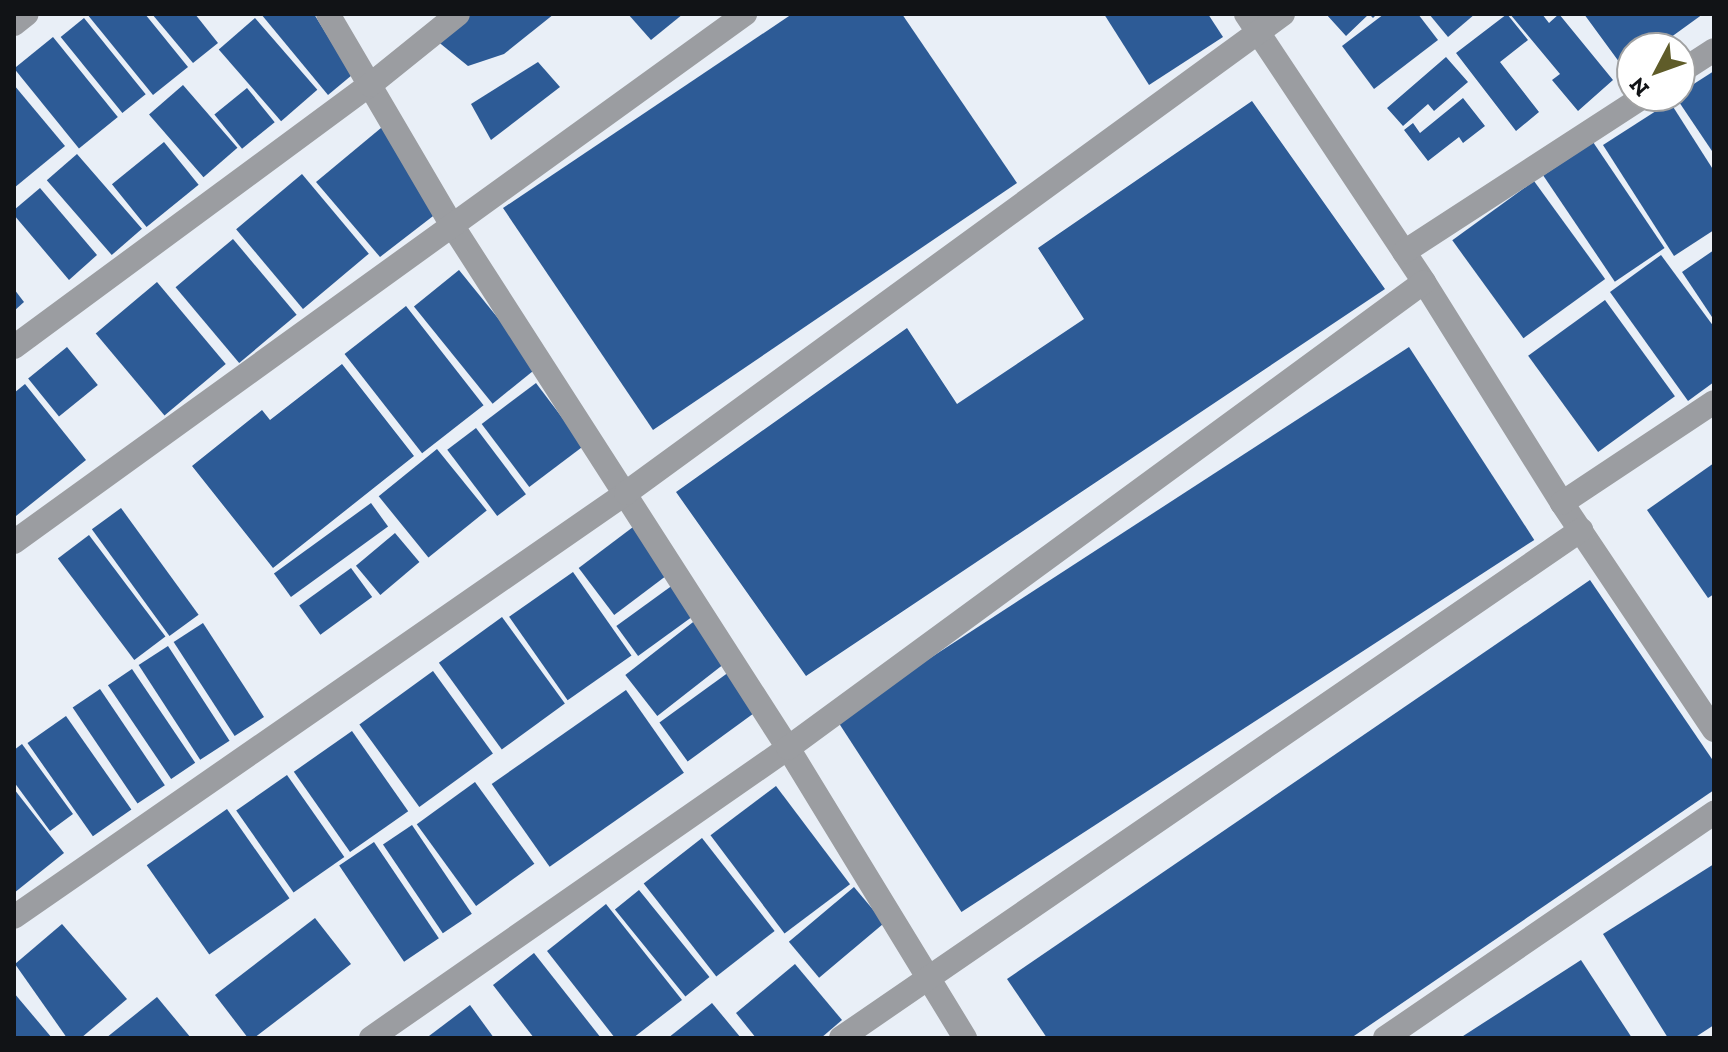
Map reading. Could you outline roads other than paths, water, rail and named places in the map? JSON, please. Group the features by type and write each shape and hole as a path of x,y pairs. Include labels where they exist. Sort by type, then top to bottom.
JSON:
{"street":[{"path":"14,24 27,14"},
{"path":"328,14 452,225 788,748 965,1038"},
{"path":"14,347 370,85 458,14"},
{"path":"14,542 745,14"},
{"path":"14,917 626,493 1252,22 1283,14"},
{"path":"1252,22 1424,282 1562,503 1714,730"},
{"path":"1696,62 1714,50"},
{"path":"1404,252 1619,112"},
{"path":"371,1038 788,748 1424,282"},
{"path":"1562,503 1714,402"},
{"path":"841,1038 1581,530"},
{"path":"1385,1038 1714,813"}]}
